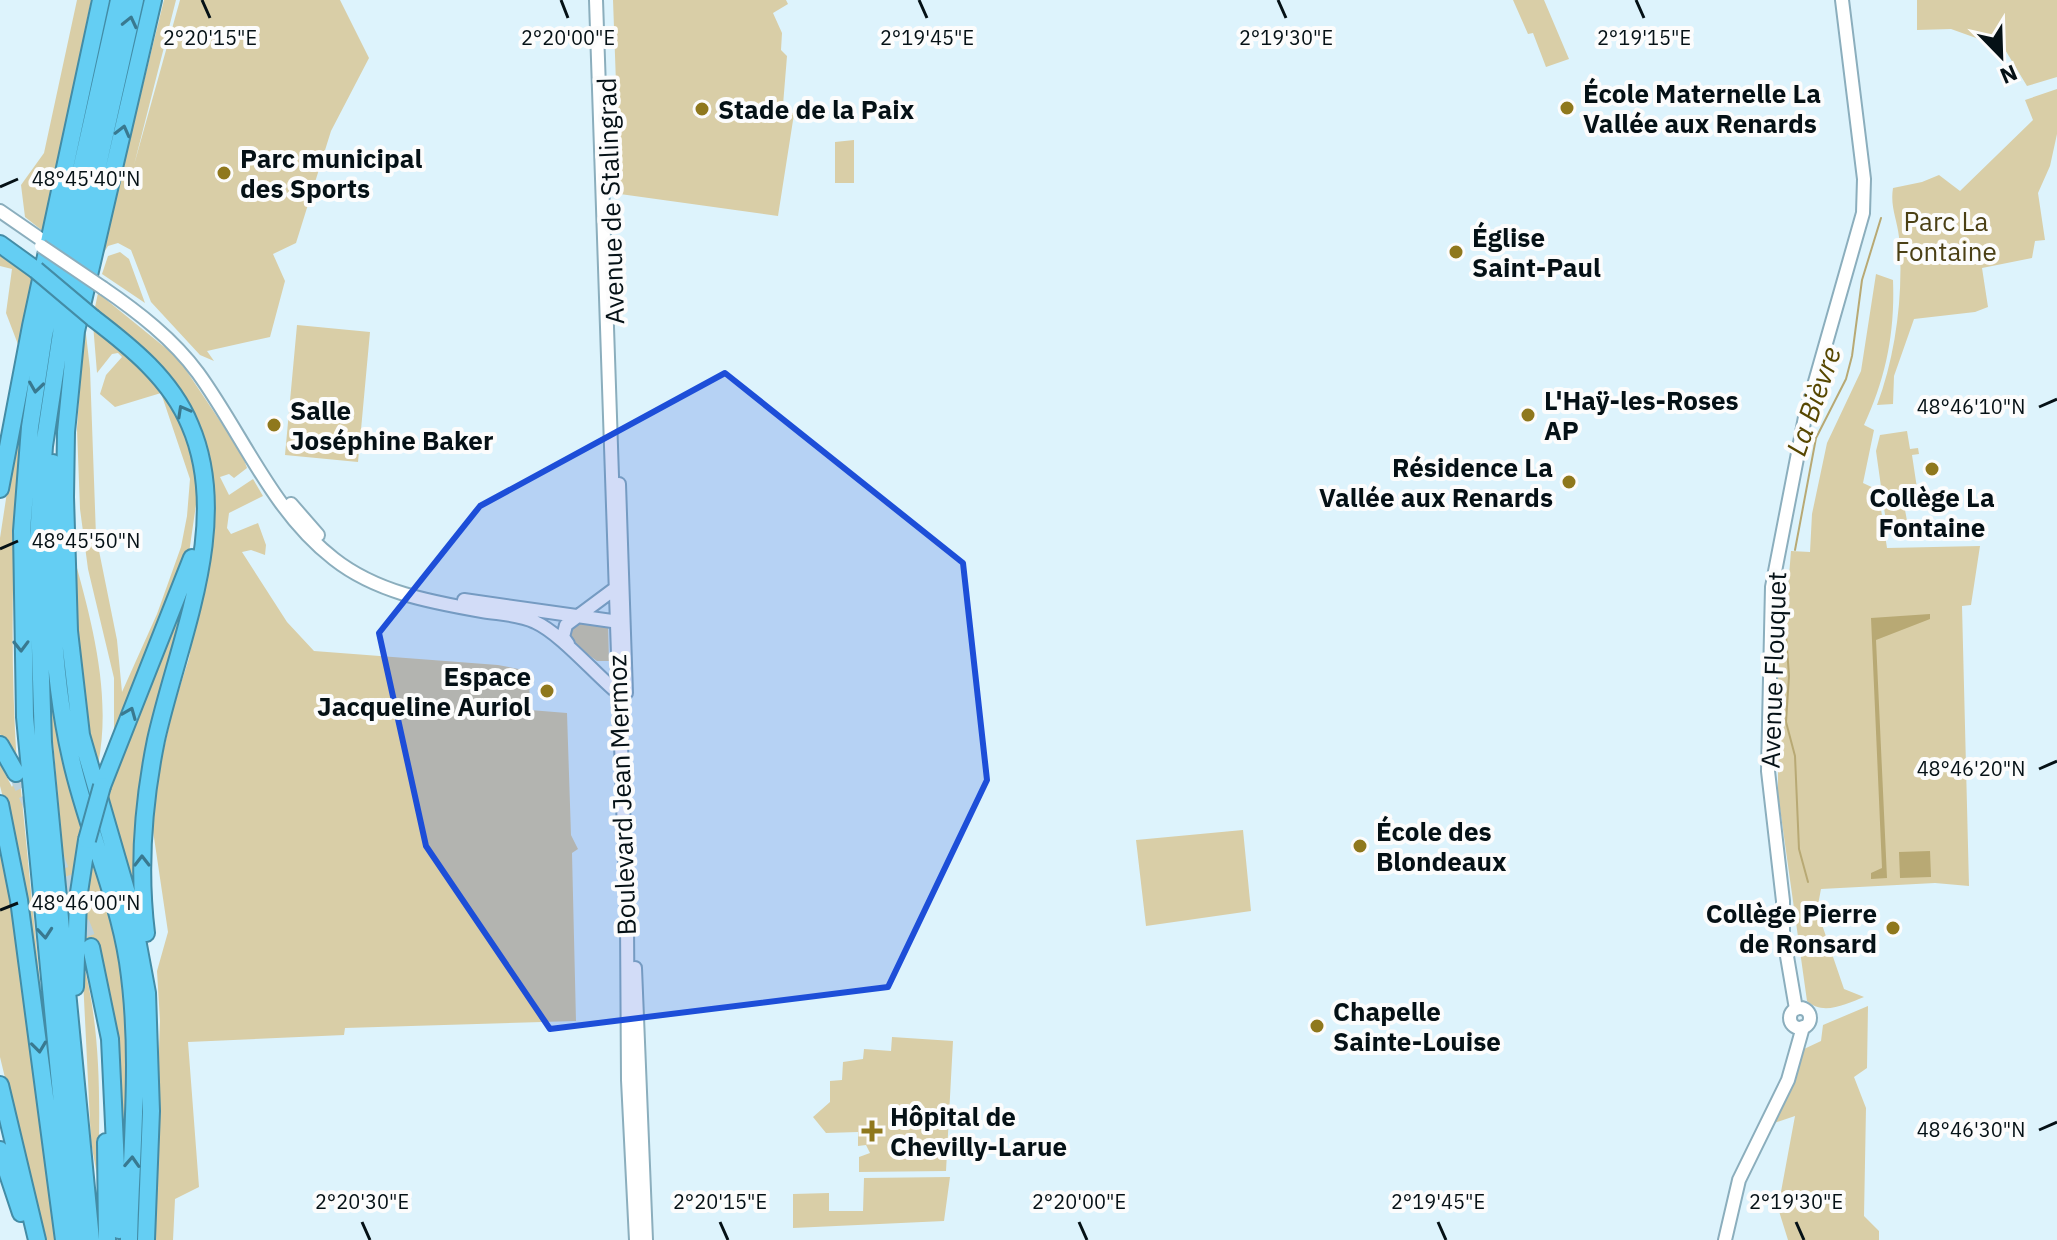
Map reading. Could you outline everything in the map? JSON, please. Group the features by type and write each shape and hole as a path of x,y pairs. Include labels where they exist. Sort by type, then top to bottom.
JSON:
{"highway":[{"path":"0,489 99,0"},
{"path":"75,1240 22,685 22,531 29,443 44,335 119,0"},
{"path":"91,1240 43,742 36,605 43,458 62,327 135,0"},
{"path":"151,1078 147,993 140,946 81,735 69,631 65,497 66,432 76,331 153,0"},
{"path":"0,244 36,270 147,363 173,394 198,444 204,486 204,526 193,592 158,735 144,820 142,885 153,994 146,1240"},
{"path":"62,327 52,497 57,663 71,760 117,913 131,984 136,1062 129,1240"},
{"path":"73,1061 78,899 87,840 102,786 190,563 199,533 204,486"},
{"path":"0,745 15,777 0,752"},
{"path":"0,804 15,877 64,1240"},
{"path":"107,1240 106,1075 88,950 110,1039 120,1240"},
{"path":"0,1085 37,1240"},
{"path":"0,1150 31,1240"}],"main road":[{"name":"Avenue de Stalingrad","path":"596,0 611,352"},
{"name":"Avenue de Stalingrad","path":"604,0 611,352"},
{"name":"Avenue Flouquet","path":"1725,1240 1739,1180 1788,1080 1798,1026 1810,1017 1800,1009 1783,901 1768,771 1772,587 1805,417 1860,228 1864,188 1842,0"},
{"path":"0,211 42,243 152,316 187,347 214,382 297,525 322,546 332,548"},
{"path":"0,219 42,243"},
{"path":"103,284 168,338 199,375 290,502 346,563 438,595 614,619 620,622 624,636"},
{"name":"Boulevard Jean Mermoz","path":"611,352 614,619 621,666 646,1240"},
{"name":"Boulevard Jean Mermoz","path":"611,352 624,636 618,693 636,1240"},
{"path":"297,525 346,563 413,597 537,622 618,693"},
{"path":"613,590 563,631 565,642 576,655 598,665 621,666"}],"highlighted area":[{"path":"725,373 963,563 987,780 888,987 550,1029 426,846 379,633 480,506"}],"green space":[{"path":"77,0 91,0 44,232 25,217 21,185 44,153"},
{"name":"Parc municipal des Sports","path":"164,0 176,0 134,165 180,0 340,0 369,58 331,131 296,243 273,254 285,281 270,337 207,351 214,361 200,355 151,302 131,250 118,243 108,246 100,259"},
{"name":"Stade de la Paix","path":"613,0 786,0 788,4 773,13 782,33 781,50 787,56 783,105 794,114 778,216 620,194"},
{"path":"1513,0 1544,0 1569,59 1546,67 1533,33 1528,34"},
{"path":"1917,0 2057,0 2057,77 2027,86 2004,48 1951,29 1917,30"},
{"name":"Parc La Fontaine","path":"2057,89 2057,134 2050,166 2038,193 2045,240 2035,241 2032,258 1982,268 1988,307 1975,312 1914,319 1894,376 1893,404 1877,405 1894,344 1899,301 1899,237 1892,201 1893,188 1939,175 1960,191 2033,120 2025,100"},
{"path":"854,140 854,183 835,183 835,142"},
{"path":"0,248 34,276 19,347 6,313 12,269 0,266"},
{"path":"120,252 129,259 145,303 102,274 108,256"},
{"path":"1876,274 1893,280 1892,318 1888,354 1864,425 1874,430 1863,483 1878,490 1887,548 1980,546 1971,605 1962,606 1969,886 1935,883 1821,889 1817,910 1844,989 1864,997 1835,1007 1820,1008 1807,1001 1778,794 1778,614 1786,613 1791,551 1810,552 1812,514 1827,443 1861,371"},
{"path":"98,293 178,358 242,454 247,468 234,478 229,474 220,477 229,495 253,479 263,496 229,513 227,528 231,534 258,523 266,545 265,555 251,550 242,552 287,622 314,651 498,665 529,671 530,710 567,713 571,835 578,849 572,853 576,1021 345,1028 344,1035 188,1042 199,1187 175,1199 173,1240 152,1240 160,1021 157,971 168,932 152,824 153,797 173,709 189,658 208,551 195,420 94,312"},
{"path":"84,317 90,369 96,536 117,640 122,692 157,614 181,547 190,479 161,393 115,407 100,394 106,375 122,357 118,353 112,354 97,373 93,324 139,361 183,421 199,484 189,553 114,740 114,678 88,569 80,509 77,429"},
{"path":"297,325 370,332 358,462 285,455"},
{"path":"21,401 25,401 17,492 13,629 17,766 0,734 0,538"},
{"path":"1907,431 1910,449 1918,448 1919,454 1912,455 1920,508 1905,510 1908,526 1887,529 1876,451 1880,435"},
{"path":"72,550 93,633 102,690 101,746 96,774 79,665"},
{"path":"46,580 83,824 69,922 48,686"},
{"path":"189,585 148,744 138,904 105,803 130,728"},
{"path":"585,619 608,625 609,661 597,661 570,642 569,628"},
{"path":"0,764 12,787 19,770 40,982 34,983 11,828 0,786"},
{"path":"1243,830 1251,911 1146,926 1136,840"},
{"path":"0,832 58,1240 44,1240 0,1057"},
{"path":"92,851 121,965 129,1041 124,1200 93,943 82,958 81,931"},
{"path":"82,958 89,985 96,1041 98,1181 91,1142"},
{"path":"1868,1006 1867,1068 1854,1077 1866,1108 1864,1216 1879,1231 1879,1240 1788,1240 1778,1208 1795,1116 1774,1123 1804,1049 1821,1041 1823,1025"},
{"path":"892,1037 953,1041 946,1171 859,1172 859,1157 870,1153 866,1145 858,1146 858,1132 826,1133 813,1117 830,1102 830,1081 842,1080 843,1062 863,1059 864,1049 891,1051"},
{"path":"950,1177 944,1221 793,1228 793,1194 829,1193 829,1211 863,1211 864,1178"}],"shaded area":[{"path":"1930,614 1930,619 1876,640 1887,878 1871,879 1871,873 1882,868 1871,618"},
{"path":"1930,851 1931,877 1900,878 1899,852"}],"waterway":[{"name":"La Bièvre","path":"1795,550 1816,438 1846,379 1862,280 1881,218"},
{"name":"La Bièvre","path":"1786,634 1789,676 1786,722 1795,756 1799,849 1808,882"}],"tunnel":[{"path":"16,773 33,809"},
{"path":"55,855 91,947"}],"place":[{"name":"École Maternelle La Vallée aux Renards","path":"1567,108"},
{"name":"Stade de la Paix","path":"702,109"},
{"name":"Parc municipal des Sports","path":"224,173"},
{"name":"Église Saint-Paul","path":"1456,252"},
{"name":"L'Haÿ-les-Roses AP","path":"1528,415"},
{"name":"Salle Joséphine Baker","path":"274,425"},
{"name":"Collège La Fontaine","path":"1932,469"},
{"name":"Résidence La Vallée aux Renards","path":"1569,482"},
{"name":"Espace Jacqueline Auriol","path":"547,691"},
{"name":"École des Blondeaux","path":"1360,846"},
{"name":"Collège Pierre de Ronsard","path":"1893,928"},
{"name":"Chapelle Sainte-Louise","path":"1317,1026"},
{"name":"Hôpital de Chevilly-Larue","path":"872,1131"}]}
